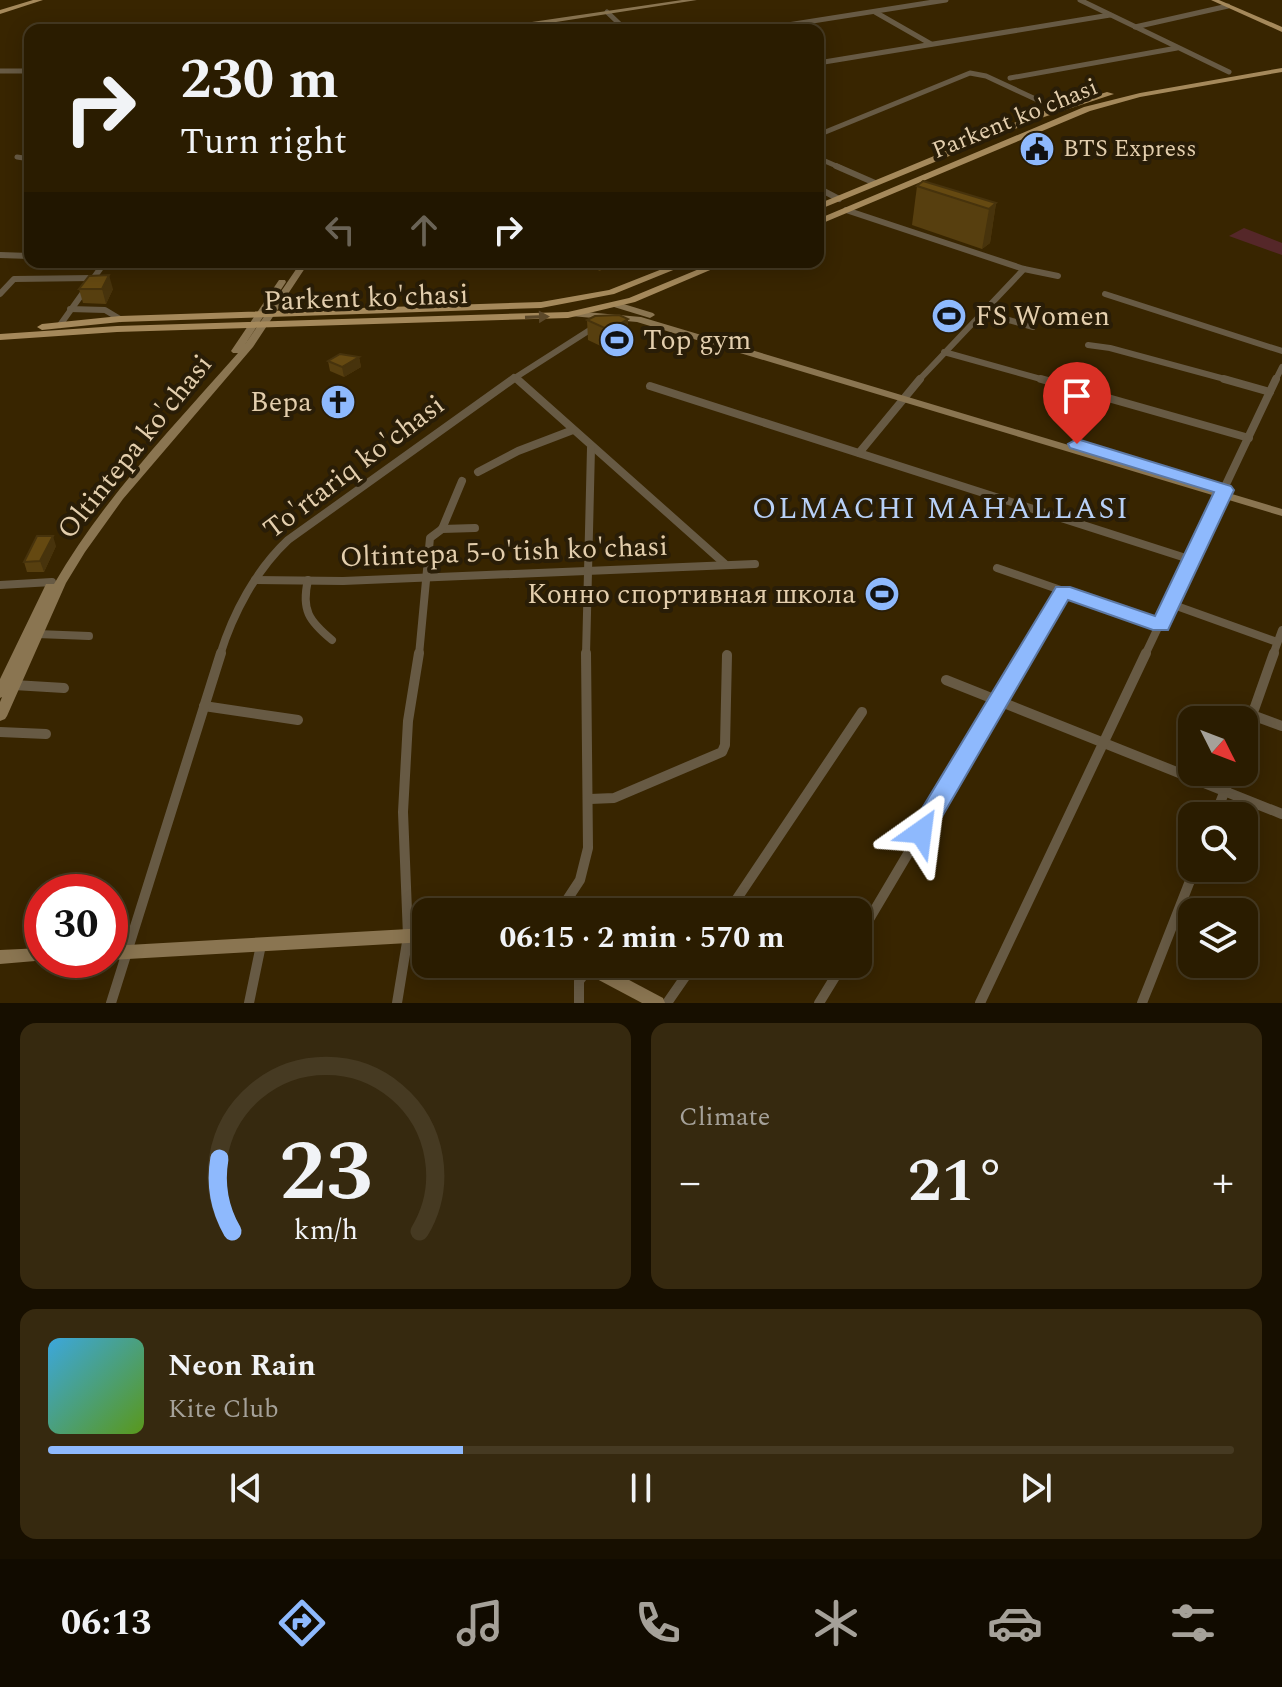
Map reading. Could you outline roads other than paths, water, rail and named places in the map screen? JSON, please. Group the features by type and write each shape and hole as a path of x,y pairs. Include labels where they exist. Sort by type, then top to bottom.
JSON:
{"main road":[{"path":"0,11 40,0"},
{"path":"1214,0 1282,23"},
{"path":"1229,3 1282,30"},
{"name":"Parkent ko'chasi","path":"824,205 1057,109 1113,94 1282,63"},
{"name":"Parkent ko'chasi","path":"824,219 1087,109 1140,95 1282,70"},
{"name":"Parkent ko'chasi","path":"0,329 120,319 257,322 270,314 520,306 605,294 672,268"},
{"name":"Parkent ko'chasi","path":"0,337 257,322 574,314 617,305 710,268"}],"street":[{"path":"530,24 685,0"},
{"path":"524,24 694,0"},
{"path":"914,0 921,4"},
{"path":"793,24 946,0"},
{"path":"1080,0 1229,72"},
{"path":"1135,27 1229,3"},
{"path":"874,11 931,44"},
{"path":"607,12 620,24"},
{"path":"824,62 1110,15"},
{"path":"1010,78 1177,48"},
{"path":"0,71 24,71"},
{"path":"824,133 967,74 984,75 1057,109"},
{"path":"17,157 24,158"},
{"path":"824,161 875,183"},
{"path":"824,191 839,199"},
{"path":"846,210 1024,269 1058,276"},
{"path":"0,255 24,256"},
{"path":"60,325 101,268"},
{"name":"Oltintepa ko'chasi","path":"0,716 6,692 56,582 116,496 244,341 292,268"},
{"path":"270,314 301,268"},
{"path":"859,453 905,395 1024,269"},
{"path":"0,294 14,279 92,278"},
{"path":"605,294 617,305 638,315 1223,492 1282,513"},
{"path":"638,315 648,294"},
{"path":"1105,294 1282,351"},
{"name":"To'rtariq ko'chasi","path":"128,924 225,639 269,558 288,540 514,377 597,326 617,305"},
{"path":"70,309 105,310 120,319"},
{"path":"984,313 1033,327"},
{"path":"574,314 605,317 638,315"},
{"path":"1088,345 1110,348 1270,392"},
{"path":"944,352 1249,438"},
{"path":"980,1003 1282,367"},
{"path":"514,377 725,564"},
{"path":"650,386 1192,560"},
{"path":"478,472 518,451 573,430"},
{"path":"568,898 585,867 590,799 586,679 591,448"},
{"path":"397,1003 408,936 404,797 408,721 428,577 430,538 442,529 462,481"},
{"path":"1223,492 1282,506"},
{"path":"442,529 475,528"},
{"name":"Oltintepa 5-o'tish ko'chasi","path":"255,580 589,572 755,564"},
{"path":"997,568 1161,625"},
{"path":"308,580 302,602 304,610 309,621 332,640"},
{"path":"0,585 56,582"},
{"name":"Oltintepa ko'chasi","path":"6,692 37,634 56,582"},
{"path":"872,914 1063,591"},
{"path":"1171,604 1277,642"},
{"path":"1255,706 1282,630"},
{"path":"37,634 89,636"},
{"path":"590,799 614,798 722,752 725,745 727,655"},
{"path":"946,680 1282,814"},
{"path":"6,692 64,688"},
{"path":"204,706 298,720"},
{"path":"737,898 862,712"},
{"path":"1258,717 1282,726"},
{"path":"0,732 46,734"},
{"path":"1221,802 1227,786"},
{"path":"1142,1003 1190,882"},
{"path":"128,952 412,936"},
{"path":"249,1003 261,945"},
{"path":"0,957 24,956"},
{"name":"To'rtariq ko'chasi","path":"111,1003 114,978"},
{"path":"579,1003 580,978"},
{"path":"611,978 657,1003"},
{"path":"667,1003 684,978"},
{"path":"819,1003 834,978"}],"place":[{"name":"BTS Express","path":"1037,149"},
{"name":"FS Women","path":"949,316"},
{"name":"Top gym","path":"617,340"},
{"name":"Вера","path":"338,402"},
{"name":"Конно спортивная школа","path":"882,594"}],"district":[{"name":"OLMACHI MAHALLASI","path":"941,509"}]}
